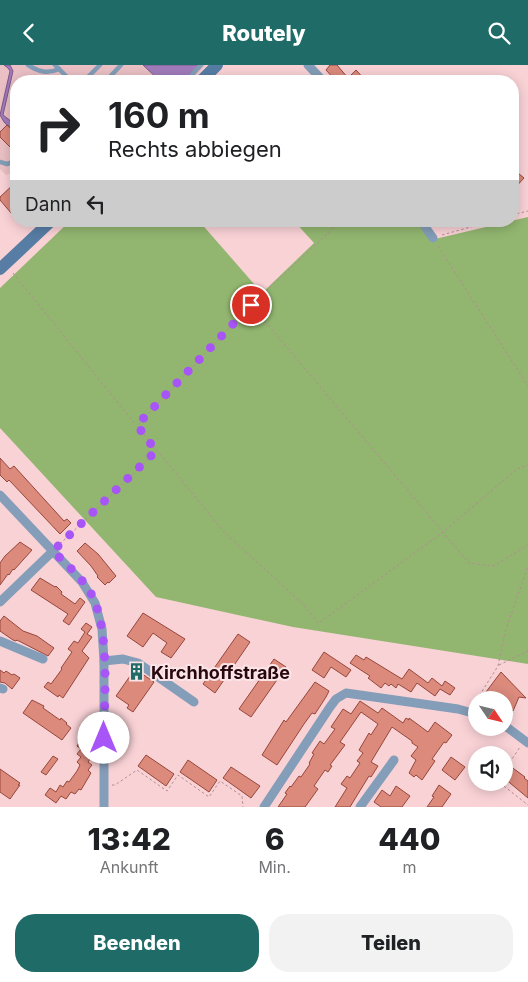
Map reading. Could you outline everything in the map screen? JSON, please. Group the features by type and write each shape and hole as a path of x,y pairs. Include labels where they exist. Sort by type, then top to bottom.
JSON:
{"main road":[{"path":"207,75 218,65"},
{"path":"2,267 45,227"}],"street":[{"path":"308,65 317,75"},
{"path":"425,227 433,238"},
{"path":"0,495 82,582 95,603 102,621 104,661 104,807"},
{"path":"0,602 53,551"},
{"path":"0,641 43,659"},
{"path":"104,661 123,659 138,663 194,702"},
{"path":"264,807 330,707 336,699 346,693 468,712"},
{"path":"513,732 527,742"},
{"path":"360,807 394,760"}],"lane":[{"path":"28,65 46,72 51,72 57,67"},
{"path":"90,75 100,65"},
{"path":"112,75 121,65"},
{"path":"192,75 201,65"}],"path":[{"path":"137,425 251,305 335,227"},
{"path":"471,227 433,238 528,386"},
{"path":"2,267 11,271 224,532 303,604 319,623 442,533 517,469 528,465"},
{"path":"251,305 469,563 494,566 528,545"},
{"path":"53,551 156,451"},
{"path":"484,691 498,666 505,632 528,566"},
{"path":"498,666 528,651"},
{"path":"513,760 527,742"},
{"path":"104,785 115,785 137,771 167,791 178,775 209,797 220,781 242,796 243,807"},
{"path":"510,791 528,805"}],"shaded area":[{"path":"0,65 206,65 197,75 10,75 10,173 6,175 0,169"},
{"path":"4,65 10,65 13,71 12,75 10,75 10,84 3,115 10,120 10,128 0,115 10,71"},
{"path":"143,65 199,65 189,75 154,75"}],"green space":[{"path":"528,217 528,664 293,627 156,597 0,428 0,288 64,227 204,227 262,293 314,243 299,227 426,227 435,239 486,227 519,227 519,219"}],"building":[{"path":"330,65 337,65 345,75 331,75 326,70"},
{"path":"356,70 361,75 351,75"},
{"path":"7,125 10,128 10,147 0,137 0,132"},
{"path":"519,174 524,178 519,183"},
{"path":"10,188 10,212 0,200 0,197"},
{"path":"0,458 10,469 14,466 64,521 67,519 71,523 60,534 9,480 7,482 0,475"},
{"path":"20,542 32,550 8,574 0,585 0,563"},
{"path":"85,543 98,554 116,576 109,583 105,585 97,577 91,566 77,551"},
{"path":"40,578 56,586 62,592 61,594 75,604 80,598 85,602 69,625 63,621 68,614 31,590"},
{"path":"143,613 185,639 171,658 161,652 167,643 153,633 143,647 127,636"},
{"path":"4,616 23,631 37,636 54,648 48,656 17,640 13,640 0,631 0,621"},
{"path":"86,623 92,627 87,634 92,637 82,651 89,658 63,698 59,695 58,697 44,687 48,682 51,684 62,669 72,652 68,649 74,641 78,643 85,632 81,629"},
{"path":"238,634 250,642 215,693 203,684"},
{"path":"324,652 351,670 346,677 331,667 324,678 312,670"},
{"path":"356,655 364,660 366,657 402,679 409,669 428,683 432,678 442,686 445,681 455,688 450,695 440,689 435,696 417,683 411,692 398,684 396,688 391,684 389,686 385,683 381,688 368,678 370,676 350,663"},
{"path":"274,659 286,667 251,717 239,709"},
{"path":"135,669 154,682 133,712 127,708 129,705 116,696"},
{"path":"0,670 20,678 12,689 5,683 0,682"},
{"path":"501,672 526,698 519,697 513,711 513,691 487,691"},
{"path":"315,682 329,691 315,714 312,713 277,765 262,755 284,720 286,722"},
{"path":"32,700 44,706 43,708 60,720 61,718 71,728 62,740 23,713"},
{"path":"360,701 378,713 382,708 403,723 406,718 409,720 409,718 428,732 435,722 452,735 446,743 444,742 432,759 435,761 422,780 416,775 414,777 409,773 416,760 411,756 418,747 392,727 371,762 378,766 371,777 369,776 350,807 335,807 347,788 341,784 347,776 350,778 360,763 357,761 363,753 359,750 369,733 371,735 378,724 361,712 340,742 345,745 330,765 332,766 328,772 325,770 314,786 318,789 305,807 278,807 290,786 299,776 301,777 310,764 314,754 312,753 320,741 324,744 335,729 331,727 343,709 351,714"},
{"path":"83,737 89,741 87,744 92,748 88,754 92,756 88,762 92,765 88,770 91,773 81,790 79,789 75,794 71,792 66,799 61,796 56,803 45,795 50,788 56,792 60,785 63,787 77,771 80,765 77,762 81,757 77,754 81,749 77,746"},
{"path":"146,755 174,774 166,786 138,766"},
{"path":"53,756 58,759 46,775 41,772"},
{"path":"451,757 465,767 455,780 442,770"},
{"path":"188,760 217,780 209,792 180,772"},
{"path":"231,767 260,786 251,798 223,778"},
{"path":"513,768 528,781 528,798 513,786"},
{"path":"0,769 20,783 10,799 0,792"},
{"path":"439,785 451,794 442,807 427,807 434,797 432,796"},
{"path":"396,786 410,796 402,807 381,807 374,802 382,790 390,796"}],"place":[{"name":"Kirchhoffstraße","path":"137,672"}],"route":[{"path":"104,738 102,621 88,589 53,551 156,451 137,425 251,305"}]}
